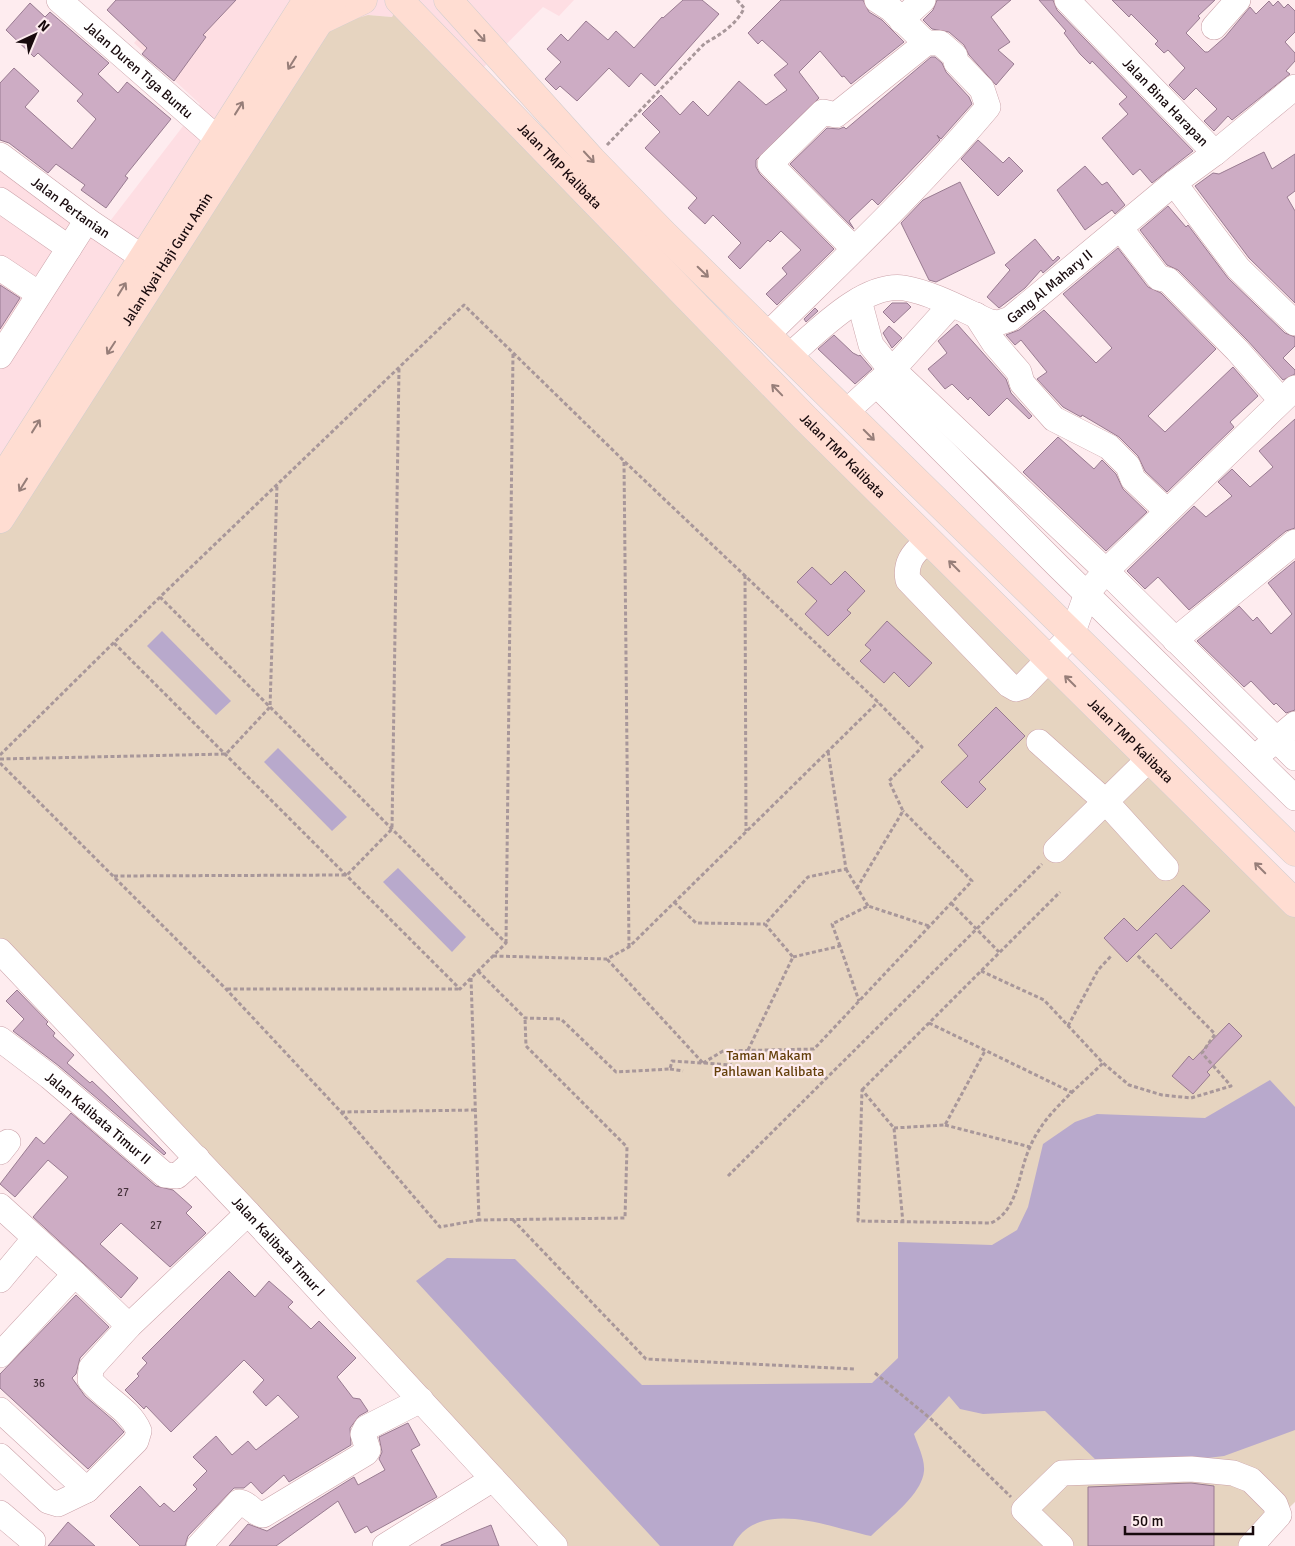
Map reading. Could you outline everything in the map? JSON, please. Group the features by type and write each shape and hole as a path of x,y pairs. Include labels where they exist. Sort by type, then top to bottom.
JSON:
{"main road":[{"name":"Jalan Kyai Haji Guru Amin","path":"0,482 129,247 208,130 312,11 333,0"},
{"path":"312,11 363,0"},
{"name":"Jalan TMP Kalibata","path":"392,0 805,418 1295,902"},
{"name":"Jalan TMP Kalibata","path":"448,0 592,160 664,234 1295,852"},
{"name":"Jalan Kyai Haji Guru Amin","path":"0,519 193,221 312,11"},
{"path":"805,418 814,419 826,412 831,406 839,405"},
{"path":"1184,793 1181,777 1184,772 1193,764 1205,763"}],"street":[{"name":"Jalan Duren Tiga Buntu","path":"59,0 208,130"},
{"path":"877,0 926,43"},
{"path":"901,20 923,0"},
{"name":"Jalan Bina Harapan","path":"1067,0 1215,153 1295,87"},
{"path":"1214,27 1238,0"},
{"path":"767,335 854,249 959,142 988,107 982,89 956,62 955,56 940,43 926,43 836,115 823,112 770,164 854,249"},
{"name":"Gang Al Mahary II","path":"789,356 845,308 886,288 904,288 998,323 1010,319 1174,183 1215,153"},
{"name":"Jalan Pertanian","path":"0,155 87,220 129,247"},
{"path":"1174,183 1238,268 1295,323"},
{"path":"0,200 69,248"},
{"path":"0,356 87,220"},
{"path":"924,544 913,554 906,570 908,580 1009,685 1016,689 1022,687 1072,635 1087,593 1106,571 1288,394 1237,350 1168,280 1159,278 1120,228"},
{"path":"0,268 39,294"},
{"path":"859,300 871,345 885,376 1087,593 1295,798"},
{"path":"839,405 885,376 951,305"},
{"path":"976,315 994,343 1019,372 1022,383 1054,419 1109,447 1128,466 1133,479 1167,511"},
{"path":"885,376 1106,571 1295,758"},
{"path":"1176,640 1295,542"},
{"path":"1256,759 1276,739 1295,724"},
{"path":"1039,742 1106,802 1166,868"},
{"path":"1056,850 1149,759"},
{"name":"Jalan Kalibata Timur I","path":"0,951 248,1212 555,1546"},
{"name":"Jalan Kalibata Timur II","path":"0,1039 50,1077 164,1176 176,1176 197,1158"},
{"path":"2,1212 35,1238 129,1326"},
{"path":"0,1456 48,1501 58,1504 87,1490 136,1441 139,1431 134,1420 99,1391 90,1380 91,1368 129,1326 248,1212"},
{"path":"0,1280 35,1238"},
{"path":"0,1355 75,1274"},
{"path":"199,1546 239,1502 243,1502 258,1514 263,1514 366,1453 368,1450 362,1434 366,1428 421,1400"},
{"path":"0,1410 87,1490"},
{"path":"1061,1546 1024,1510 1062,1474 1191,1469 1233,1473 1251,1480 1275,1504 1287,1508 1251,1546"},
{"path":"385,1546 493,1479"},
{"path":"0,1513 34,1541"}],"path":[{"path":"592,160 705,43 714,38 741,15 744,8 737,0"},
{"path":"0,759 114,642 464,305 624,461 878,702 922,747 889,781 903,811 972,881 814,1049 723,1051 703,1063"},
{"path":"226,989 460,989 506,943 513,352"},
{"path":"114,876 347,876 392,829 399,367"},
{"path":"624,461 629,947"},
{"path":"0,759 226,754 270,707 277,484"},
{"path":"744,574 746,830"},
{"path":"160,597 506,943"},
{"path":"114,642 460,989"},
{"path":"493,956 607,960 629,947 878,702"},
{"path":"828,751 846,869 868,906 929,926"},
{"path":"0,759 226,989 341,1112 440,1227 478,1220 625,1218 627,1147 526,1046 525,1018 478,971"},
{"path":"857,888 903,811"},
{"path":"728,1176 1056,850"},
{"path":"765,924 808,877 846,869"},
{"path":"1060,892 862,1090 858,1221 991,1223 1001,1219 1009,1210 1030,1147 1043,1123 1103,1063"},
{"path":"674,902 696,923 765,924 794,957"},
{"path":"951,903 999,952"},
{"path":"859,1001 832,924 868,906"},
{"path":"794,957 840,946"},
{"path":"981,971 1044,1000 1103,1063 1130,1085 1162,1095 1191,1098 1231,1086 1202,1053 1215,1034 1137,955"},
{"path":"1068,1026 1098,970 1111,956"},
{"path":"748,1050 794,957"},
{"path":"607,960 703,1063"},
{"path":"471,977 478,1220"},
{"path":"525,1018 561,1019 616,1072 670,1069 683,1071"},
{"path":"929,1023 1073,1093"},
{"path":"945,1125 985,1051"},
{"path":"670,1069 672,1061 732,1065"},
{"path":"862,1090 894,1128 903,1223"},
{"path":"341,1112 475,1110"},
{"path":"894,1128 945,1125 1030,1147"},
{"path":"513,1220 646,1359 855,1369"},
{"path":"874,1373 931,1420 1024,1510"}],"shaded area":[{"path":"171,0 574,0 559,16 543,7 474,77 401,2 392,17 368,15 0,519 0,155 104,229 200,104 134,43"},
{"path":"162,631 231,701 216,715 147,646"},
{"path":"278,748 347,817 332,831 264,762"},
{"path":"398,868 466,937 452,952 383,882"},
{"path":"1270,1080 1295,1107 1295,1430 1224,1456 1133,1467 1097,1461 1045,1411 983,1414 960,1409 949,1396 914,1434 924,1466 922,1480 917,1489 911,1498 871,1536 816,1522 777,1519 759,1522 744,1531 733,1546 660,1546 416,1281 447,1258 515,1259 642,1385 872,1383 898,1358 898,1242 992,1245 1017,1230 1028,1207 1043,1144 1075,1122 1097,1114 1205,1118"}],"green space":[{"name":"Taman Makam Pahlawan Kalibata","path":"401,1 1295,902 1295,1502 1250,1546 557,1546 0,951 0,519 317,22 344,22 368,15 392,17"}],"building":[{"path":"116,0 236,0 203,35 206,37 174,81 142,54 147,48 107,10"},
{"path":"683,0 702,0 719,14 655,86 641,73 629,87 609,68 577,101 560,86 556,90 545,79 561,62 547,49 561,34 568,41 586,21 608,40 616,31 634,48 662,17"},
{"path":"781,0 863,0 869,12 882,20 904,42 851,84 844,76 842,77 820,51 799,72 819,98 756,160 756,167 760,174 834,249 777,305 766,294 787,274 782,268 801,250 781,231 770,242 768,240 740,269 728,257 741,243 713,215 705,224 688,208 697,198 645,148 660,132 642,114 661,95 680,115 693,101 708,116 739,81 766,105 787,90 774,75 788,64 762,40 758,44 748,33"},
{"path":"937,0 1011,0 991,17 1010,42 998,50 1014,64 996,85 969,55 964,45 949,32 932,29 923,20 933,10"},
{"path":"1039,0 1053,0 1057,10 1193,151 1152,183 1140,169 1133,175 1102,138 1128,114 1119,104 1127,97 1092,61 1090,64 1080,54 1064,33 1066,31"},
{"path":"1112,0 1215,0 1198,16 1200,18 1186,33 1205,52 1208,52 1225,37 1250,7 1256,14 1269,1 1273,6 1278,1 1284,8 1288,4 1295,11 1295,32 1285,42 1295,53 1295,61 1286,71 1290,74 1232,120 1228,116 1214,131 1204,121 1217,109 1196,88 1184,100 1169,85 1185,68 1168,50 1164,53 1155,44 1158,41 1131,14 1129,17"},
{"path":"30,3 45,17 50,12 109,63 98,74 118,93 127,82 171,119 125,176 128,178 106,208 81,190 85,185 56,164 48,173 9,143 0,140 0,83 14,68 39,91 25,107 72,149 96,119 77,101 83,94 38,53 34,57 6,30"},
{"path":"931,57 935,57 942,63 946,72 969,97 972,104 941,139 937,135 940,140 878,205 872,199 849,221 854,229 790,164 827,128 839,129 844,127 846,129"},
{"path":"978,140 1003,163 1009,157 1023,171 998,196 961,159"},
{"path":"1264,152 1272,169 1295,154 1295,191 1287,197 1295,211 1295,303 1249,258 1195,186 1213,173 1219,174"},
{"path":"1085,166 1102,185 1107,182 1125,205 1115,214 1112,210 1085,230 1057,190"},
{"path":"960,182 995,253 936,282 929,280 901,223 923,200"},
{"path":"1168,206 1186,227 1188,225 1228,278 1285,333 1295,337 1295,346 1283,358 1295,370 1295,374 1283,380 1247,340 1178,270 1167,265 1140,230"},
{"path":"1035,239 1053,261 1058,256 1060,258 1043,273 1041,270 1025,288 999,308 987,297 1010,270 1005,265"},
{"path":"1118,248 1148,287 1161,293 1216,349 1148,416 1165,432 1233,367 1258,396 1230,422 1234,427 1167,492 1145,471 1138,456 1119,437 1082,415 1081,417 1063,407 1037,379 1047,372 1021,340 1015,345 1006,335 1019,330 1044,310 1096,363 1112,348 1063,294"},
{"path":"0,285 20,298 0,329"},
{"path":"892,303 907,303 911,307 894,323 883,312"},
{"path":"815,308 818,311 806,322 804,319"},
{"path":"957,324 1006,379 1011,393 1032,416 1029,419 1007,398 989,416 970,397 968,400 952,384 945,389 928,369 947,353 938,341"},
{"path":"889,326 902,338 892,348 883,333"},
{"path":"834,335 853,353 860,355 872,369 855,384 818,349"},
{"path":"1295,419 1295,528 1286,531 1189,610 1158,577 1145,589 1127,571 1194,506 1206,517 1232,496 1218,482 1232,469 1250,487 1273,467 1259,451"},
{"path":"1058,437 1094,469 1102,460 1116,474 1123,489 1147,512 1106,551 1023,472"},
{"path":"1295,561 1295,710 1286,713 1276,703 1274,705 1251,681 1244,687 1197,641 1239,606 1253,621 1257,617 1271,634 1292,614 1268,583"},
{"path":"812,567 831,585 845,571 865,591 847,610 851,613 828,636 805,614 817,601 797,582"},
{"path":"887,621 932,663 909,687 894,672 884,683 860,661 871,650 865,645"},
{"path":"996,707 1025,736 979,782 986,789 967,808 941,782 968,756 958,745"},
{"path":"1183,885 1210,911 1171,949 1156,933 1127,962 1104,938 1124,918 1137,931"},
{"path":"17,990 48,1022 46,1024 55,1033 53,1036 74,1055 67,1063 90,1083 92,1081 166,1153 164,1155 59,1066 13,1031 24,1019 6,1001"},
{"path":"1229,1023 1242,1036 1207,1072 1210,1075 1193,1094 1172,1076 1189,1056 1193,1060"},
{"path":"71,1113 156,1186 173,1190 192,1207 186,1213 206,1233 170,1267 121,1223 100,1244 138,1278 121,1298 33,1217 68,1177 48,1160 15,1197 0,1184 36,1137 44,1144"},
{"path":"229,1271 255,1297 269,1281 293,1302 288,1307 311,1329 319,1321 356,1358 337,1377 353,1398 360,1399 368,1411 359,1416 350,1428 351,1445 289,1482 284,1475 262,1494 251,1482 244,1488 234,1488 188,1536 185,1546 140,1546 110,1516 140,1486 160,1507 164,1503 174,1512 197,1489 193,1485 207,1471 193,1457 216,1436 232,1455 248,1441 256,1450 299,1417 278,1395 266,1406 253,1392 264,1380 244,1360 171,1432 146,1406 144,1409 125,1390 139,1376 137,1374 147,1363 142,1358"},
{"path":"76,1295 109,1327 80,1358 76,1374 72,1378 85,1396 124,1432 88,1469 0,1388 0,1374"},
{"path":"408,1423 420,1445 411,1450 437,1497 371,1533 367,1526 355,1533 338,1501 276,1546 229,1546 248,1524 267,1531 354,1477 358,1485 385,1470 379,1459 382,1452 379,1437"},
{"path":"1191,1483 1214,1486 1214,1546 1088,1546 1088,1487"},
{"path":"68,1522 95,1546 48,1546"},
{"path":"491,1525 499,1546 441,1546 441,1545"}]}
